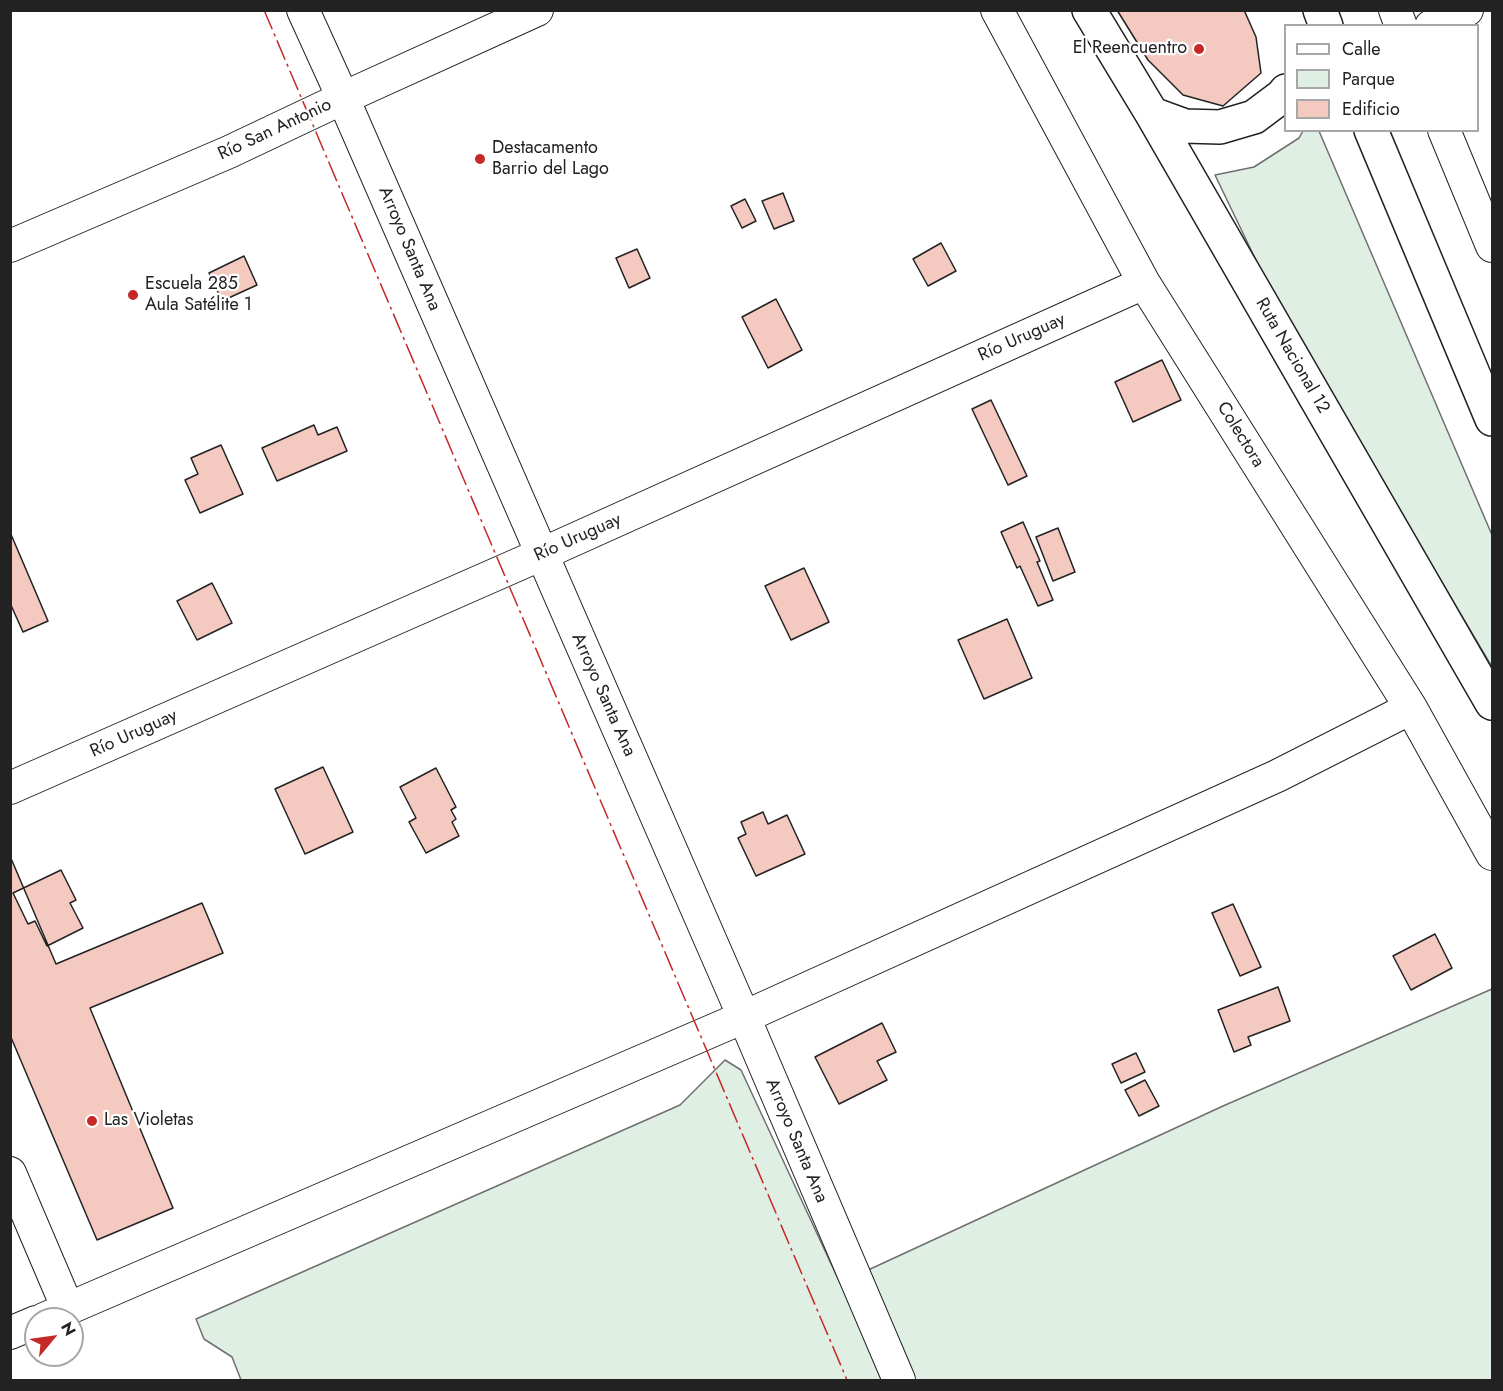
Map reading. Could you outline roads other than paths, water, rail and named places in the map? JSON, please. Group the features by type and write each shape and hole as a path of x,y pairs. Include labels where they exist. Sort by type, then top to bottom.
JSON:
{"highway":[{"path":"1077,10 1117,57"},
{"name":"Ruta Nacional 12","path":"1089,10 1152,114 1492,703"},
{"path":"1152,114 1185,126 1220,127 1254,117 1284,94"},
{"path":"1372,132 1492,419"}],"street":[{"name":"Arroyo Santa Ana","path":"303,10 344,98 744,1017 899,1380"},
{"name":"Río San Antonio","path":"10,246 229,152 537,10"},
{"name":"Colectora","path":"997,10 1144,283 1411,708 1492,854"},
{"path":"1436,24 1467,10"},
{"path":"1445,132 1492,246"},
{"name":"Río Uruguay","path":"10,788 542,554 1144,283"},
{"path":"72,1307 744,1017 1277,776 1411,708"},
{"path":"10,1173 54,1307"},
{"path":"10,1333 24,1327"}],"place":[{"name":"El Reencuentro","path":"1199,49"},
{"name":"Destacamento Barrio del Lago","path":"480,159"},
{"name":"Escuela 285 Aula Satélite 1","path":"133,295"},
{"name":"Las Violetas","path":"92,1121"}]}
